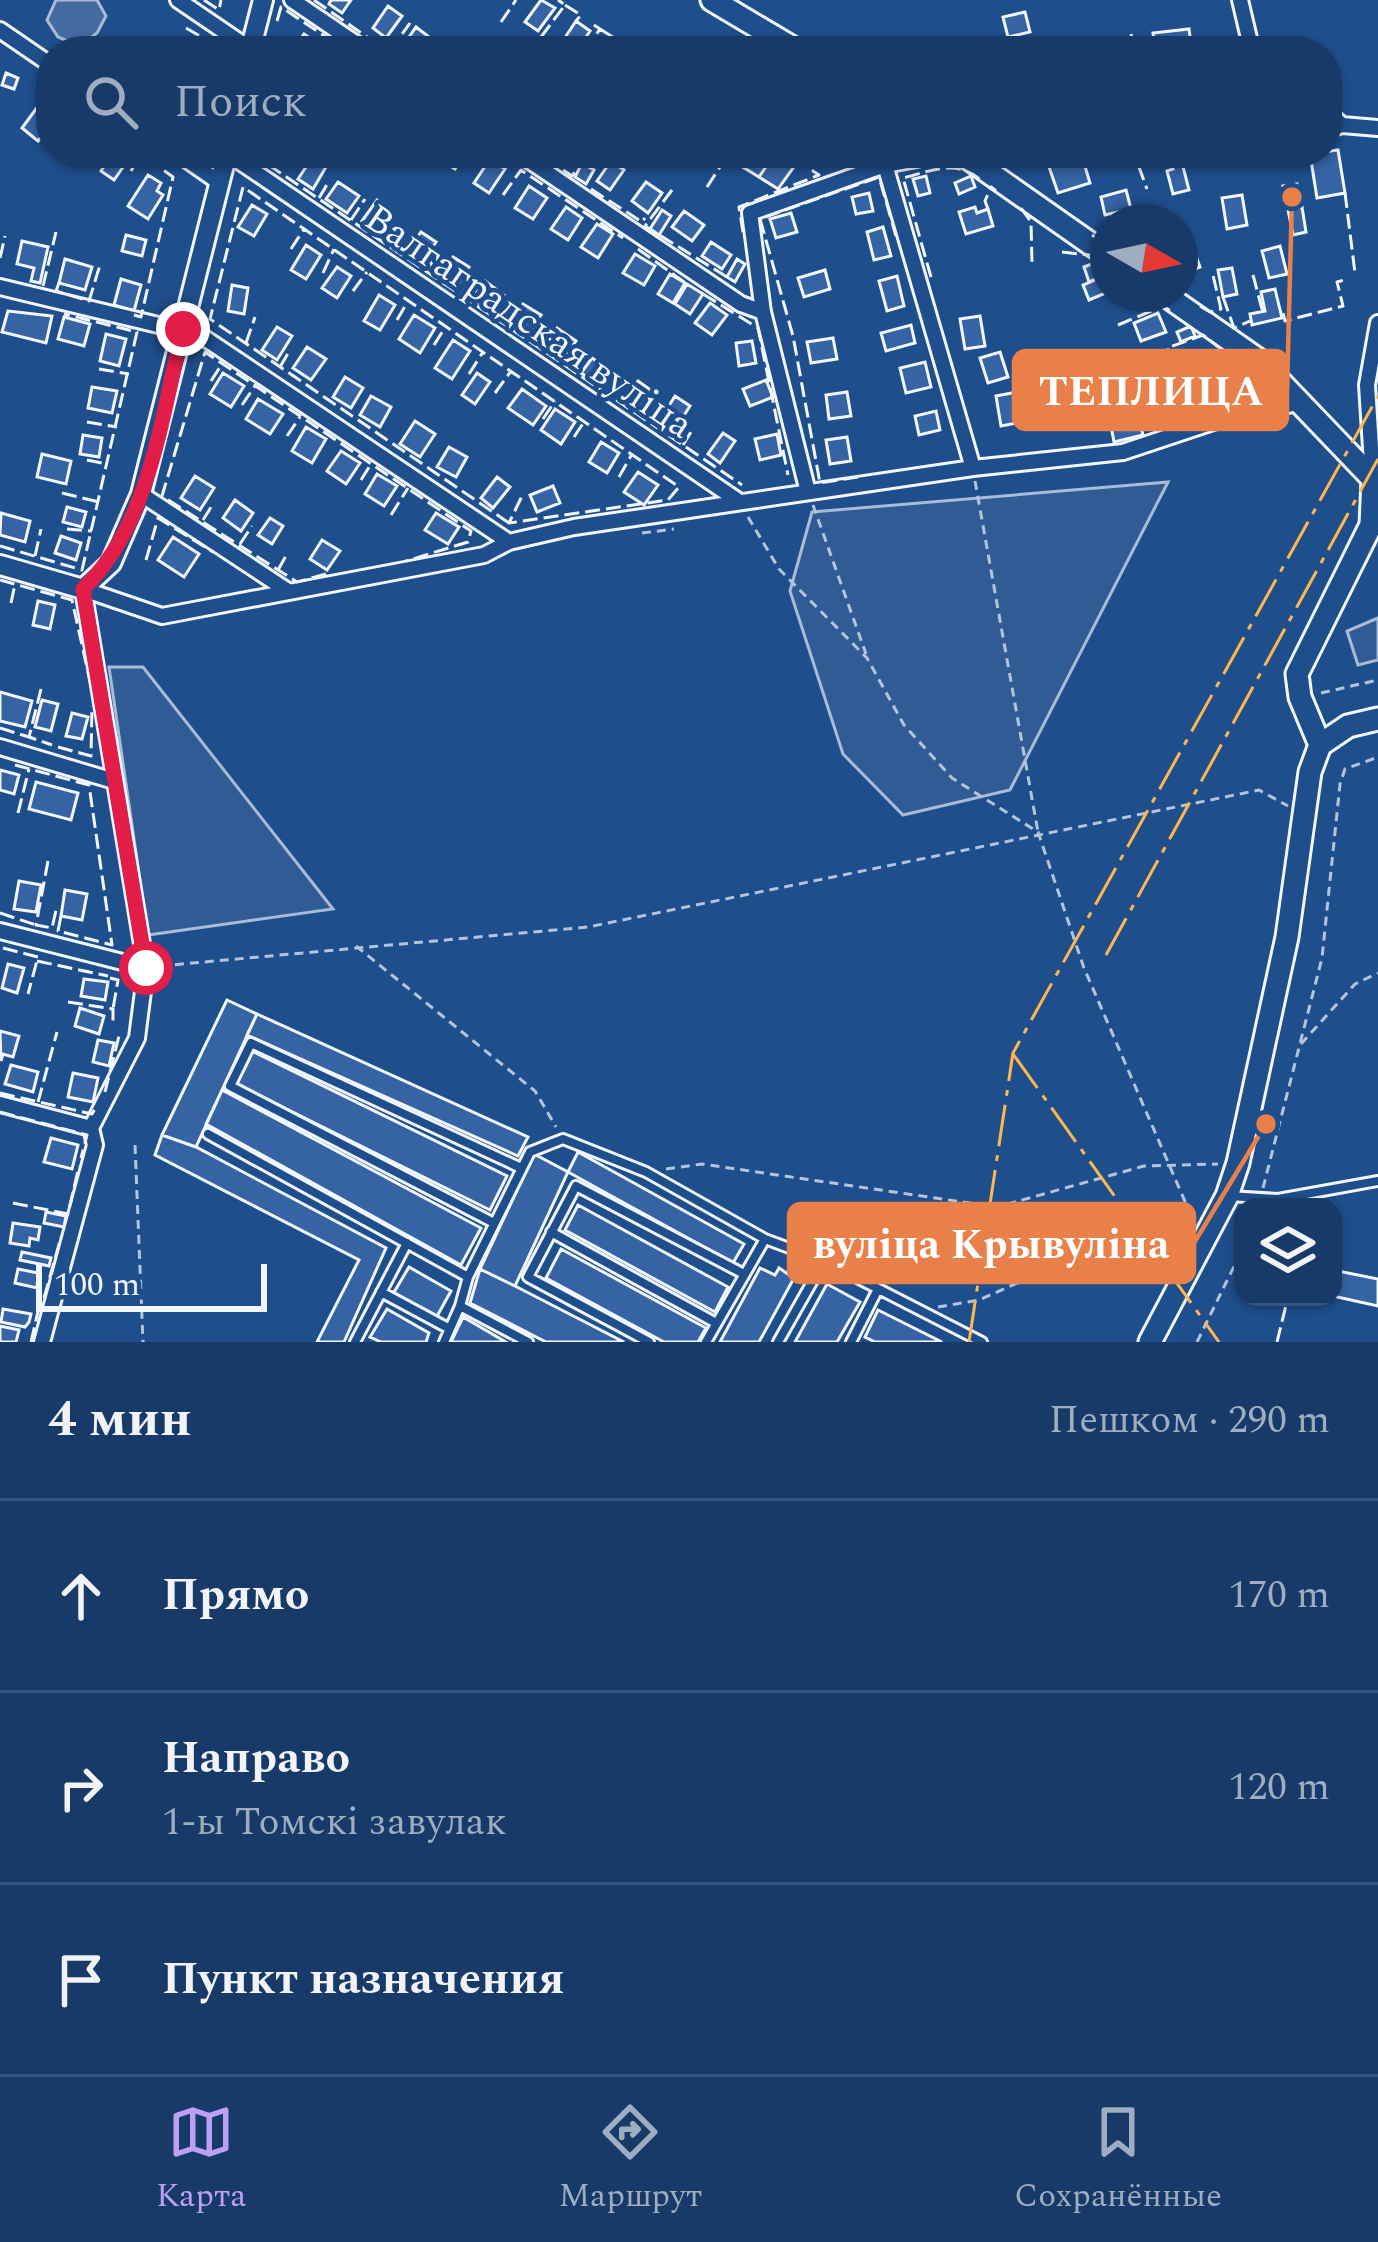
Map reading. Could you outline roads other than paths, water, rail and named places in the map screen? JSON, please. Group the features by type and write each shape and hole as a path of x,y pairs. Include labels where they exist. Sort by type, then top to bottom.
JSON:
{"main road":[{"path":"726,4 775,36"},
{"path":"983,168 1090,243"},
{"path":"1190,312 1260,361 1373,479 1371,525 1302,655 1300,698 1321,745"},
{"path":"1150,1342 1227,1196 1238,1163 1271,1023 1310,772 1321,745 1348,726 1378,718"}],"street":[{"path":"178,0 230,36"},
{"path":"254,36 263,0"},
{"path":"292,0 345,36"},
{"path":"1240,0 1248,36"},
{"path":"0,29 36,54"},
{"path":"1342,127 1378,128"},
{"path":"198,168 220,183"},
{"path":"83,589 111,562 141,494 224,168"},
{"name":"Валгаградская вуліца","path":"249,168 737,500"},
{"path":"540,168 741,304 763,312"},
{"path":"808,492 763,312 750,212 876,168"},
{"path":"886,168 973,468"},
{"path":"0,287 200,335 509,542"},
{"path":"1373,479 1367,385 1378,323"},
{"path":"0,565 162,616 484,555 509,542 737,500 1123,452 1222,419 1302,402"},
{"path":"141,494 288,591"},
{"path":"42,1342 95,1145 91,1128 137,1038 146,968 83,589"},
{"path":"0,747 114,781"},
{"path":"0,931 146,968"},
{"path":"0,1104 91,1128"}],"lane":[{"path":"494,1223 230,1086 251,1042 521,1168"},
{"path":"208,1134 468,1277"},
{"path":"444,1342 468,1277 530,1152 563,1139 646,1172 765,1239 824,1261 982,1342"},
{"path":"1227,1196 1260,1198 1378,1181"},
{"path":"649,1342 528,1277 576,1186 744,1274"},
{"path":"551,1232 716,1323"},
{"path":"706,1342 765,1239"},
{"path":"360,1340 407,1243"},
{"path":"778,1342 824,1261"},
{"path":"856,1340 877,1291"},
{"path":"382,1292 448,1328"},
{"path":"460,1306 528,1342"}],"place":[{"name":"ТЕПЛИЦА","path":"1292,197"},
{"name":"вуліца Крывуліна","path":"1266,1124"}]}
